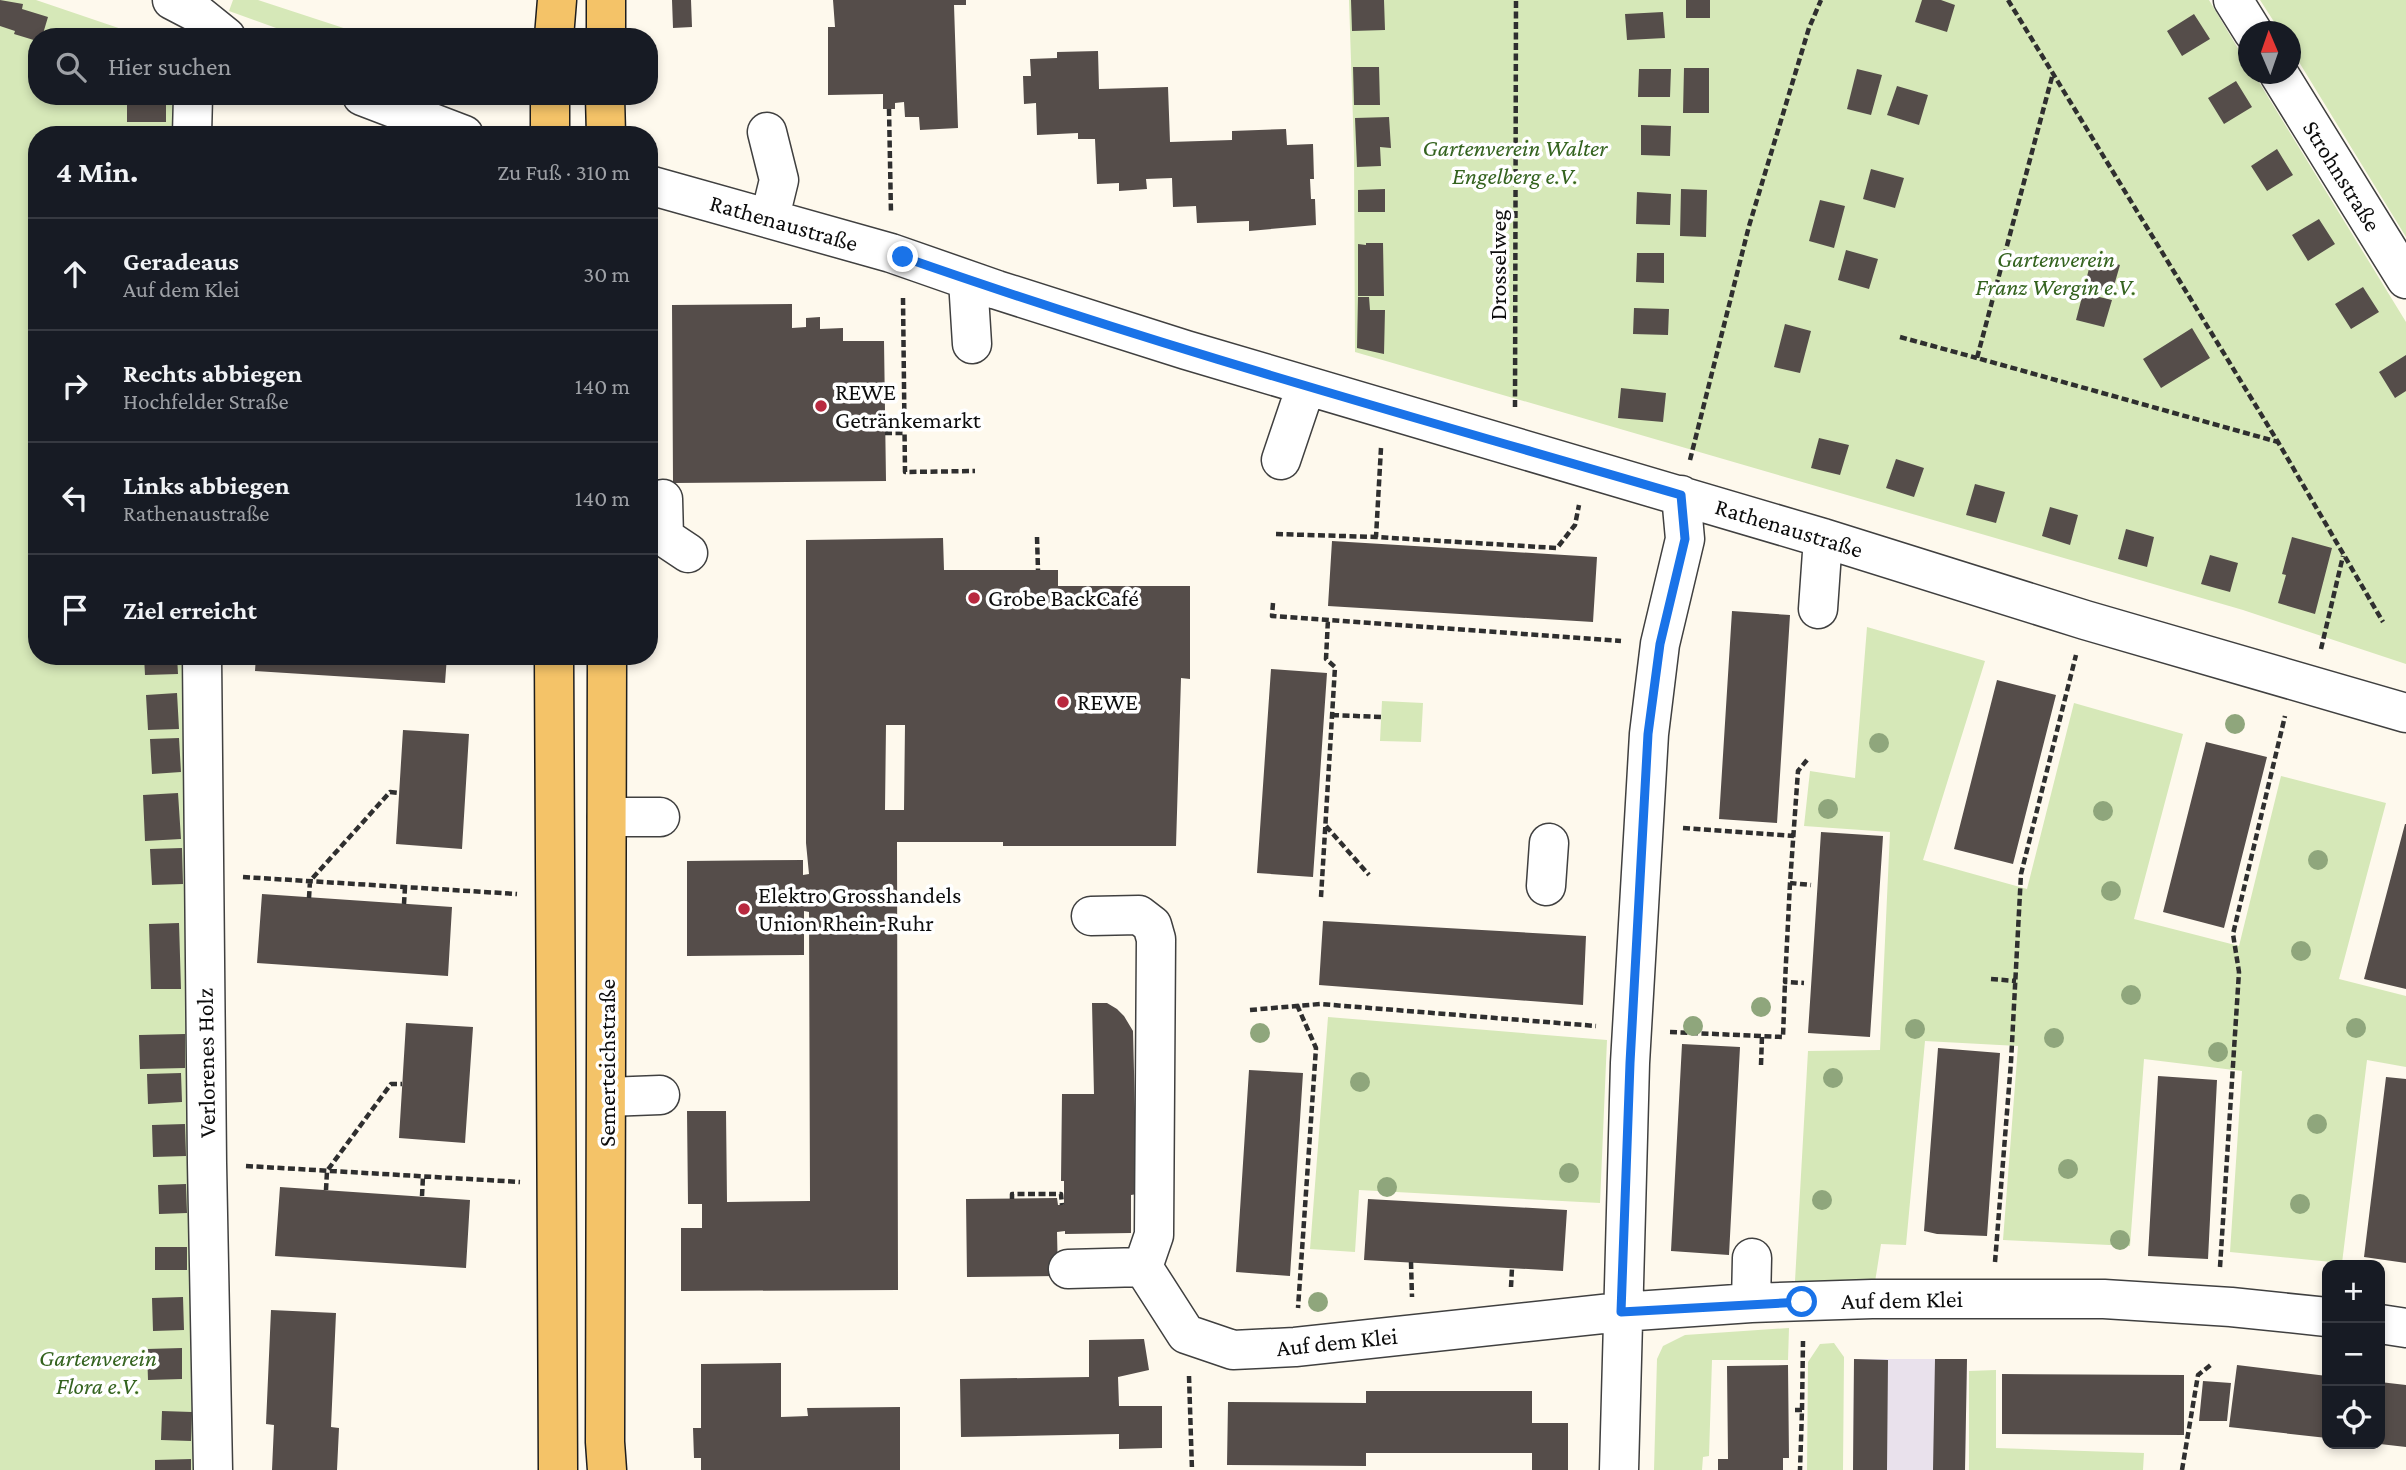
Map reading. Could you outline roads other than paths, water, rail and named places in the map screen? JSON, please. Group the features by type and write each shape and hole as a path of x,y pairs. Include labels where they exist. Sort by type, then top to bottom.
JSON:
{"main road":[{"path":"555,28 557,0"},
{"path":"606,0 606,28"},
{"path":"550,105 550,126"},
{"path":"605,105 606,126"},
{"name":"Semerteichstraße","path":"554,665 558,1470"},
{"name":"Semerteichstraße","path":"607,665 607,1470"}],"street":[{"path":"172,0 195,12 212,28"},
{"path":"2233,0 2246,21"},
{"name":"Strohnstraße","path":"2285,84 2406,279"},
{"path":"192,126 193,105"},
{"path":"386,105 440,126"},
{"path":"767,132 779,180 770,217"},
{"name":"Rathenaustraße","path":"658,187 770,217 903,257 1186,350 1681,495 2302,685 2406,713"},
{"path":"968,280 972,344"},
{"path":"1281,460 1306,386"},
{"path":"1619,1470 1621,1312 1631,1029 1648,734 1660,644 1685,539 1681,495"},
{"path":"663,499 664,537 688,553"},
{"path":"1818,608 1823,538"},
{"name":"Verlorenes Holz","path":"202,665 213,1470"},
{"path":"607,817 660,817"},
{"path":"1546,887 1549,843"},
{"path":"1068,1269 1143,1267 1154,1236 1156,939 1153,925 1139,915 1091,916"},
{"path":"607,1097 660,1095"},
{"path":"1751,1303 1752,1258"},
{"name":"Auf dem Klei","path":"1143,1267 1186,1335 1233,1350 1295,1347 1621,1312 1751,1303 1872,1299 2104,1299 2218,1306 2322,1316"},
{"path":"2385,1325 2406,1328"}],"place":[{"name":"REWE Getränkemarkt","path":"821,406"},
{"name":"Grobe BackCafé","path":"974,598"},
{"name":"REWE","path":"1063,702"},
{"name":"Elektro Grosshandels Union Rhein-Ruhr","path":"744,909"}],"park label":[{"name":"Gartenverein Walter Engelberg e.V.","path":"1515,162"},
{"name":"Gartenverein Franz Wergin e.V.","path":"2056,273"},
{"name":"Gartenverein Flora e.V.","path":"98,1372"}]}
